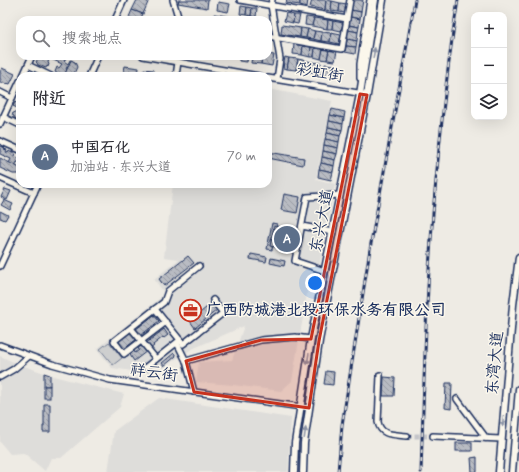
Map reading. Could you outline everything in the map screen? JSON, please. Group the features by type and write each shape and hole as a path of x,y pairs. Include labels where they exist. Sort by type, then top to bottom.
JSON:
{"main road":[{"name":"东兴大道","path":"294,472 295,443 311,339 340,196 364,94 371,7 375,0"},
{"name":"东兴大道","path":"303,472 304,443 319,341 364,94 383,0"},
{"name":"东湾大道","path":"499,472 512,305 519,257"},
{"name":"东湾大道","path":"512,472 519,389"}],"street":[{"path":"117,16 124,0"},
{"path":"173,0 178,16"},
{"path":"240,0 272,3 347,19"},
{"path":"272,37 342,49 350,0"},
{"path":"364,94 360,64 371,7 370,0"},
{"path":"272,3 280,59 277,79"},
{"path":"364,42 370,34"},
{"path":"24,72 30,60"},
{"path":"91,72 96,60"},
{"path":"167,60 236,72"},
{"path":"177,72 178,62"},
{"path":"28,65 43,72"},
{"name":"彩虹街","path":"272,78 364,94"},
{"path":"0,92 12,98"},
{"path":"0,124 12,98 16,95"},
{"path":"3,117 16,123"},
{"path":"0,141 16,148"},
{"path":"0,178 16,185"},
{"path":"23,188 34,193"},
{"path":"0,266 3,253 36,188"},
{"path":"325,271 295,261 307,197 340,196"},
{"path":"302,226 333,232"},
{"path":"166,322 124,354 114,341 164,302 168,291 199,266"},
{"path":"179,341 184,344 223,313 213,300"},
{"path":"155,309 179,341 194,392"},
{"path":"131,328 156,359"},
{"path":"186,361 261,340 295,337 311,339"},
{"path":"146,367 179,341"},
{"name":"祥云街","path":"0,345 52,364 110,380 309,408"},
{"path":"0,377 14,369 29,356"},
{"path":"380,375 379,427 382,431 387,433 407,436"},
{"path":"457,399 486,438"},
{"path":"433,436 501,439"}],"highlighted area":[{"path":"360,94 367,95 319,341 309,408 194,392 186,361 261,340 311,339"}],"shaded area":[{"path":"272,90 332,101 316,179 335,184 317,277 310,276 292,381 281,391 196,382 199,362 232,360 244,326 192,349 152,374 112,368 97,349 165,294 154,279 179,259 164,257 173,188 272,188"},
{"path":"109,342 122,358 113,365 100,349"},
{"path":"0,356 53,376 124,394 120,407 61,458 51,458 45,471 24,453 10,454 0,442"},
{"path":"159,398 291,418 288,472 108,472 114,431"}],"building":[{"path":"137,0 149,0 143,14 132,10"},
{"path":"179,0 208,0 207,8 178,3"},
{"path":"287,0 300,0 300,5 286,3"},
{"path":"300,0 308,0 307,7 300,5"},
{"path":"312,0 326,0 325,10 310,7"},
{"path":"326,0 332,1 331,11 325,10"},
{"path":"353,0 363,0 361,12 351,10"},
{"path":"332,1 340,3 339,12 331,11"},
{"path":"218,2 230,4 228,12 217,10"},
{"path":"340,3 347,4 345,13 339,12"},
{"path":"241,6 247,7 246,15 240,14"},
{"path":"247,7 252,8 251,16 246,15"},
{"path":"252,8 257,8 256,16 251,16"},
{"path":"132,10 143,14 142,16 129,16"},
{"path":"351,10 361,12 360,19 350,17"},
{"path":"286,13 294,15 293,23 284,21"},
{"path":"214,14 227,16 214,16"},
{"path":"294,15 300,15 298,24 293,23"},
{"path":"306,17 314,18 312,26 305,25"},
{"path":"350,17 360,19 359,27 349,25"},
{"path":"314,18 328,20 327,29 312,26"},
{"path":"328,20 333,21 332,29 327,29"},
{"path":"333,21 343,23 341,31 332,29"},
{"path":"282,25 301,28 300,37 281,34"},
{"path":"349,25 359,27 358,32 348,30"},
{"path":"301,28 308,29 306,38 300,37"},
{"path":"308,29 315,31 313,39 306,38"},
{"path":"348,30 358,32 357,41 347,39"},
{"path":"315,31 322,32 321,41 313,39"},
{"path":"322,32 331,33 330,42 321,41"},
{"path":"331,33 341,35 339,44 330,42"},
{"path":"347,39 357,41 356,47 346,46"},
{"path":"294,44 303,46 302,55 293,54"},
{"path":"303,46 311,47 310,57 302,55"},
{"path":"346,46 356,47 355,54 345,52"},
{"path":"311,47 315,48 314,57 310,57"},
{"path":"315,48 323,49 321,59 314,57"},
{"path":"323,49 329,50 327,60 321,59"},
{"path":"329,50 337,51 335,61 327,60"},
{"path":"272,55 274,55 272,66 261,64 262,60 272,60"},
{"path":"285,57 289,58 287,69 283,68"},
{"path":"289,58 298,59 296,70 287,69"},
{"path":"298,59 312,62 310,72 296,70"},
{"path":"37,60 49,60 48,67 47,66 46,68 38,65 36,62"},
{"path":"53,60 65,60 68,64 70,60 73,61 75,64 74,70 67,67 66,71 68,72 55,72 57,67 59,68 62,64"},
{"path":"71,60 75,62 77,67 75,72 66,72"},
{"path":"239,60 247,60 247,62"},
{"path":"251,60 262,60 261,64 251,63"},
{"path":"312,62 321,63 320,74 310,72"},
{"path":"325,64 334,65 332,76 323,74"},
{"path":"125,66 139,68 138,72 124,72"},
{"path":"2,68 15,74 10,84 0,82 0,72"},
{"path":"144,69 153,70 153,72 143,72"},
{"path":"332,109 345,112 344,118 330,115"},
{"path":"16,112 16,119 12,115"},
{"path":"330,115 344,118 343,124 329,121"},
{"path":"329,121 343,124 342,130 328,127"},
{"path":"328,127 342,130 340,136 327,133"},
{"path":"327,133 340,136 339,142 325,139"},
{"path":"325,139 339,142 338,148 324,145"},
{"path":"324,145 338,148 337,154 323,151"},
{"path":"1,146 5,148 4,149 7,150 6,152 8,153 9,151 12,153 12,151 15,153 16,172 12,172 5,167 7,162 9,163 11,159 0,154"},
{"path":"323,151 337,154 335,160 322,157"},
{"path":"272,153 304,158 303,165 272,159"},
{"path":"322,157 335,160 334,166 321,163"},
{"path":"0,158 16,166 16,174 13,174 0,168"},
{"path":"321,163 334,166 333,172 319,169"},
{"path":"319,169 333,172 331,180 318,177"},
{"path":"5,189 11,191 7,200 1,197"},
{"path":"284,194 300,197 297,213 281,210"},
{"path":"4,200 13,204 10,210 1,205"},
{"path":"0,211 8,215 5,220 0,218"},
{"path":"272,223 277,224 272,250 267,249"},
{"path":"274,226 303,232 299,252 270,246"},
{"path":"251,254 267,257 266,262 250,259"},
{"path":"188,256 194,263 164,286 159,279"},
{"path":"271,258 285,261 284,266 270,263"},
{"path":"212,303 217,310 195,328 190,321"},
{"path":"154,315 159,321 140,336 135,330"},
{"path":"164,329 168,335 164,338 163,337 150,349 145,344"},
{"path":"130,331 137,339 124,349 117,341"},
{"path":"143,345 147,351 134,361 130,355 134,351 135,353 139,350 138,348"},
{"path":"174,353 176,356 164,366 162,363"},
{"path":"326,371 334,372 333,385 324,384"},
{"path":"44,373 50,375 50,386 44,386"},
{"path":"384,377 395,378 394,396 383,396"},
{"path":"446,383 452,383 451,409 445,408"},
{"path":"44,386 50,386 50,398 44,398"},
{"path":"44,404 50,404 50,432 43,432"},
{"path":"456,443 472,443 472,451 456,451"},
{"path":"477,457 477,472 472,472 471,458"}],"tunnel":[{"path":"407,436 433,436"}],"railway":[{"path":"338,472 342,425 370,249 415,0"},
{"path":"421,472 431,236 444,101 458,0"}],"place":[{"name":"中国石化","path":"287,239"},
{"name":"广西防城港北投环保水务有限公司","path":"191,310"}]}
